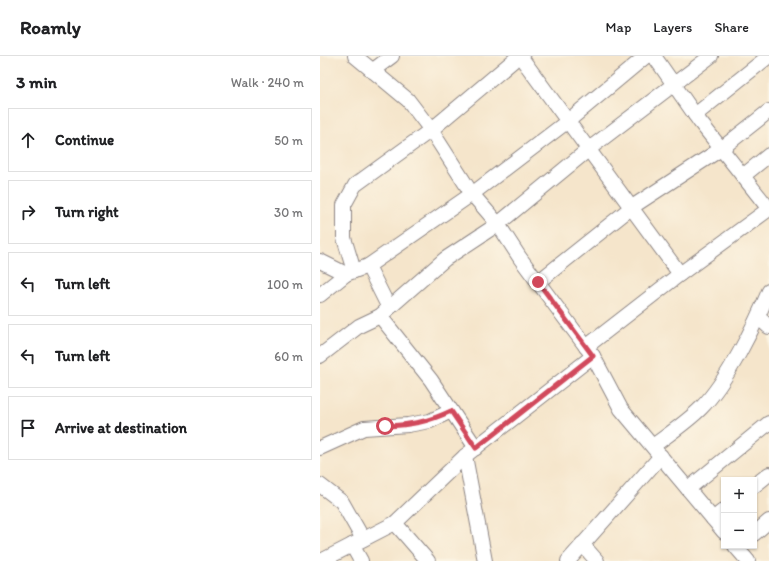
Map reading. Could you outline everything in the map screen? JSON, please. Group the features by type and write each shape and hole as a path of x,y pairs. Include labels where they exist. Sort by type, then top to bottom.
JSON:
{"street":[{"path":"355,56 408,100 431,130 472,194 498,224 589,352 622,409 721,528"},
{"path":"372,71 392,56"},
{"path":"350,272 344,238 344,205 355,185 431,130 519,56 680,274"},
{"path":"320,295 350,272 368,266 472,194 568,121 646,56"},
{"path":"321,561 395,523 470,452 680,274 769,209 695,115 654,56"},
{"path":"320,356 358,326 384,312 445,259 498,224 589,149 711,56"},
{"path":"695,115 769,56"},
{"path":"538,282 632,207 722,149 769,111"},
{"path":"743,176 769,155"},
{"path":"320,261 350,272"},
{"path":"368,266 384,312 451,411 470,452 485,561"},
{"path":"568,561 657,451 702,407 723,379 758,317 769,291"},
{"path":"758,317 769,327"},
{"path":"320,448 364,428 408,425 430,421 451,411"},
{"path":"688,489 769,423"},
{"path":"757,484 769,474"},
{"path":"320,486 342,502 357,542 361,561"},
{"path":"713,519 721,512"},
{"path":"757,531 769,520"},
{"path":"395,523 428,561"},
{"path":"582,544 597,561"}],"route":[{"path":"385,426 408,425 430,421 451,411 476,448 593,356 538,282"}]}
